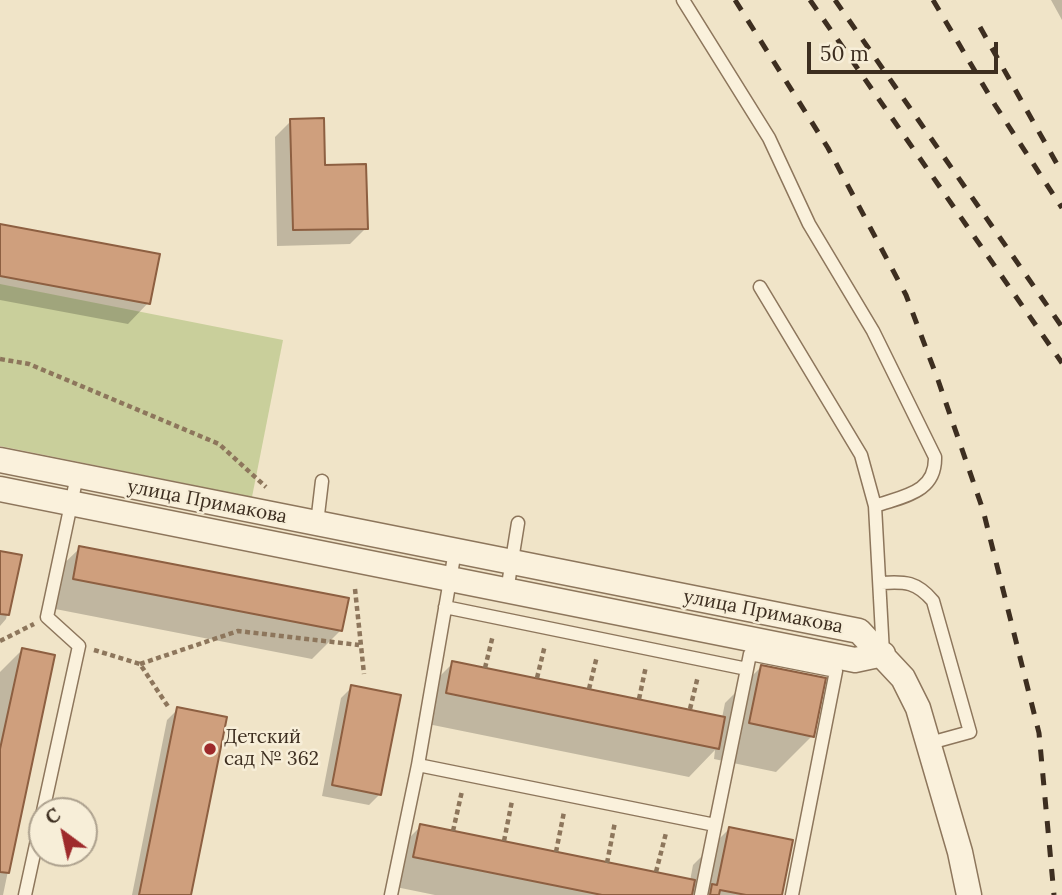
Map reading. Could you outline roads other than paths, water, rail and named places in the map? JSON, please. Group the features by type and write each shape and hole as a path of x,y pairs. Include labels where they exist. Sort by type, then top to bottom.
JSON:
{"street":[{"name":"улица Примакова","path":"0,460 859,631 883,654"},
{"name":"улица Примакова","path":"0,489 855,660 883,654"},
{"path":"883,654 903,678 918,708 960,852 969,895"}],"lane":[{"path":"682,0 769,138 809,224 873,331 935,457 936,471 930,482 918,491 875,506"},
{"path":"760,287 861,455 875,506 883,654"},
{"path":"46,797 79,646 47,617 77,475"},
{"path":"317,523 322,481"},
{"path":"507,590 518,523"},
{"path":"391,895 418,765 455,551"},
{"path":"881,583 906,581 922,588 933,601 971,732 930,743"},
{"path":"445,607 747,669"},
{"path":"701,895 750,654 836,671 792,895"},
{"path":"418,765 715,825"},
{"path":"25,895 31,867"}],"railway":[{"path":"735,0 828,148 906,295 938,380 983,510 1039,733 1054,895"},
{"path":"810,0 1062,363"},
{"path":"835,0 1062,327"},
{"path":"933,0 995,105 1062,208"},
{"path":"980,27 1062,173"}],"place":[{"name":"Детский сад № 362","path":"210,749"}]}
